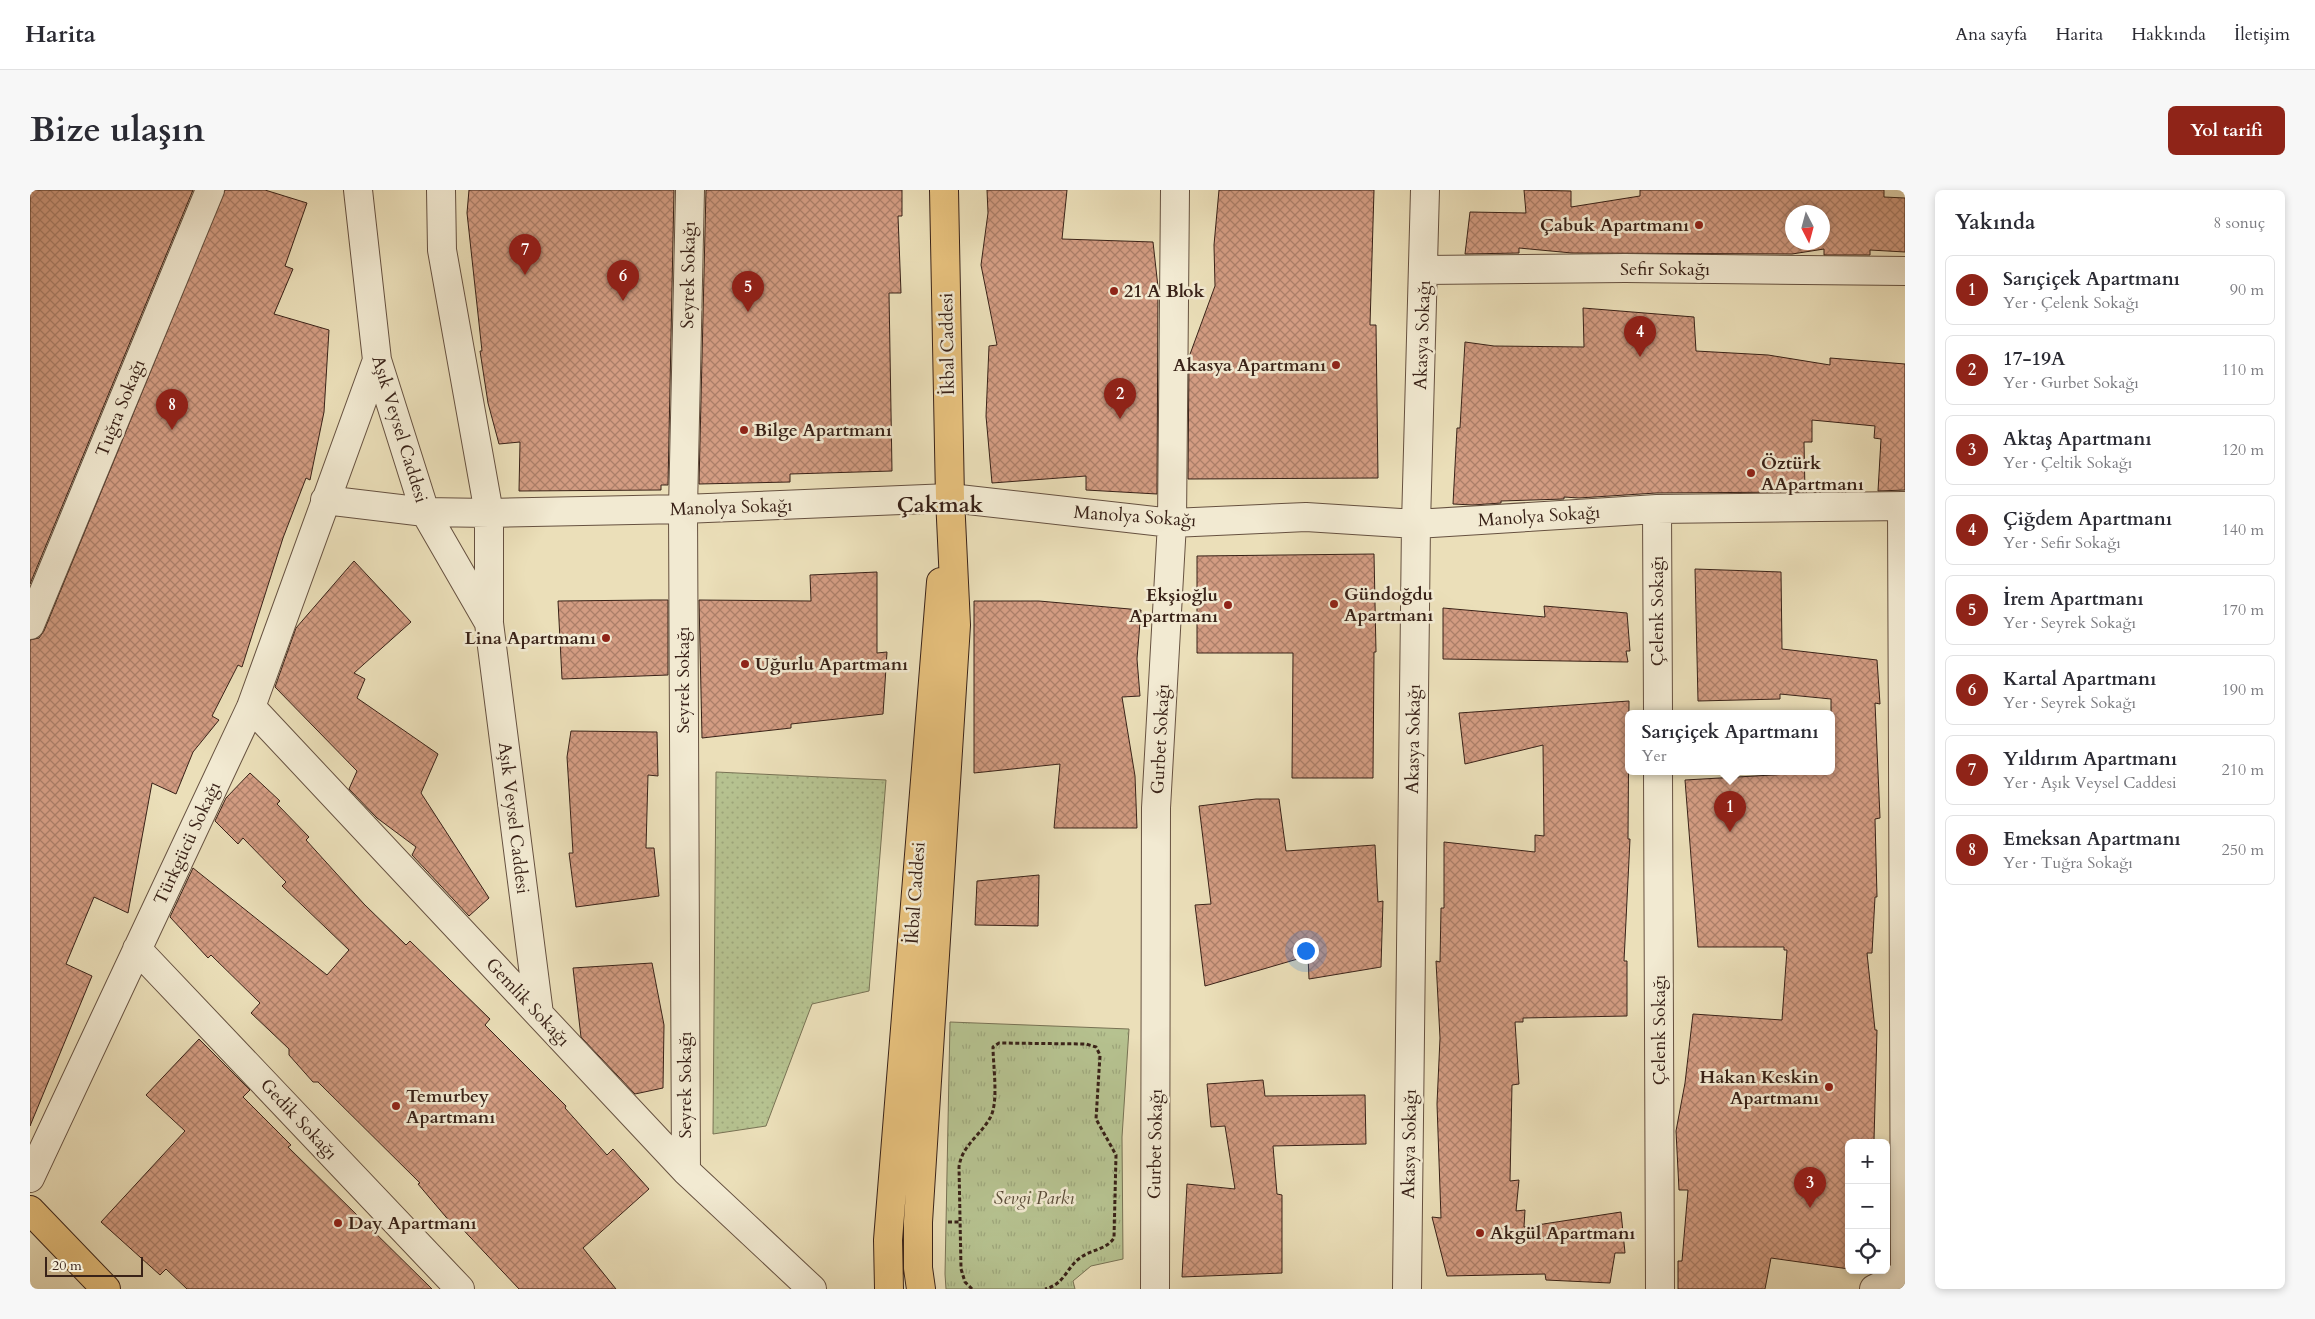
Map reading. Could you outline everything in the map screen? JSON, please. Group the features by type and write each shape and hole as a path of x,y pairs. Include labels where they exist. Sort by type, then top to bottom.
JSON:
{"main road":[{"name":"İkbal Caddesi","path":"921,1289 918,1268 918,1222 956,625 950,498 944,190"},
{"name":"İkbal Caddesi","path":"889,1289 888,1240 936,623 950,498"},
{"path":"30,1210 106,1289"}],"street":[{"name":"Tuğra Sokağı","path":"30,625 210,190"},
{"name":"Aşık Veysel Caddesi","path":"358,190 377,360 425,512 489,623"},
{"name":"Aşık Veysel Caddesi","path":"441,190 442,250 489,513 489,623 539,1014"},
{"name":"Seyrek Sokağı","path":"686,1170 683,509 690,190"},
{"name":"Gurbet Sokağı","path":"1155,1289 1156,808 1172,522 1175,190"},
{"name":"Akasya Sokağı","path":"1407,1289 1416,524 1425,190"},
{"name":"Sefir Sokağı","path":"1424,270 1625,268 1905,271"},
{"name":"Türkgücü Sokağı","path":"30,1178 251,707 377,360"},
{"name":"Manolya Sokağı","path":"425,512 489,513 683,509 950,498 1172,522 1306,517 1416,524 1657,509 1904,506"},
{"path":"325,500 425,512"},
{"path":"1898,1289 1905,1274 1904,506"},
{"name":"Çelenk Sokağı","path":"1657,509 1658,710"},
{"name":"Gemlik Sokağı","path":"251,707 686,1170 812,1289"},
{"name":"Çelenk Sokağı","path":"1658,775 1660,1289"},
{"name":"Gedik Sokağı","path":"137,949 460,1289"},
{"path":"1874,1289 1905,1274"}],"path":[{"path":"972,1289 965,1282 961,1269 959,1167 961,1155 990,1117 994,1107 993,1047 999,1043 1086,1044 1096,1047 1100,1055 1096,1119 1116,1156 1114,1238 1109,1245 1080,1258 1056,1287 1046,1289"}],"green space":[{"path":"716,772 886,780 869,991 812,1004 766,1126 713,1134"},
{"name":"Sevgi Parkı","path":"950,1022 1129,1029 1122,1137 1123,1259 1091,1266 1073,1281 1075,1289 946,1289"}],"building":[{"path":"30,190 193,190 30,584"},
{"path":"225,190 265,190 307,203 285,266 293,269 274,314 329,330 324,412 310,480 306,478 283,538 242,667 238,665 212,716 219,720 193,752 176,794 152,783 128,913 94,897 66,964 92,976 30,1126 30,640 39,638 44,631"},
{"path":"469,190 674,190 668,485 661,485 661,490 519,491 520,442 499,444 488,403 480,351 482,351 467,213"},
{"path":"706,190 902,190 902,216 898,216 901,293 889,293 892,471 790,474 790,482 699,484"},
{"path":"987,190 1067,190 1062,239 1153,242 1158,287 1157,494 1086,490 1086,476 992,483 986,416 989,346 997,345 981,265 988,213"},
{"path":"1219,190 1374,190 1370,325 1376,325 1378,478 1188,479 1189,357 1215,286 1214,245"},
{"path":"1524,190 1571,191 1571,207 1640,196 1640,190 1884,190 1884,197 1905,198 1905,252 1870,250 1870,255 1824,255 1824,250 1830,250 1830,205 1785,205 1785,250 1818,250 1792,254 1572,253 1519,248 1519,253 1465,254 1470,212 1526,213"},
{"path":"1583,308 1694,317 1696,351 1768,355 1830,365 1830,358 1905,364 1905,490 1878,491 1881,439 1874,438 1875,426 1812,420 1812,442 1804,442 1805,492 1656,493 1501,501 1501,503 1473,505 1453,504 1457,428 1460,428 1465,342 1494,346 1584,347"},
{"path":"1374,554 1376,652 1374,652 1373,778 1292,778 1293,653 1197,653 1197,556"},
{"path":"354,561 411,622 354,673 365,679 357,698 438,754 421,793 489,898 469,916 412,855 416,847 377,818 349,789 357,771 275,687 296,628"},
{"path":"1695,569 1781,572 1782,649 1877,660 1880,704 1875,703 1880,818 1875,819 1877,897 1875,897 1872,953 1867,953 1875,1030 1877,1030 1874,1139 1845,1139 1845,1268 1771,1258 1765,1289 1678,1289 1678,1261 1682,1261 1688,1190 1679,1190 1676,1131 1685,1083 1693,1014 1782,1020 1787,950 1784,950 1784,947 1698,947 1685,780 1772,775 1835,775 1835,710 1831,710 1831,699 1780,694 1780,699 1698,701"},
{"path":"877,572 877,653 887,652 883,714 791,724 791,728 702,738 699,600 811,601 810,575"},
{"name":"Lina Apartmanı","path":"668,600 668,675 562,679 558,601"},
{"path":"974,601 1039,601 1141,610 1137,659 1140,696 1122,697 1135,776 1137,828 1054,828 1060,764 974,773"},
{"path":"1544,606 1627,613 1630,651 1626,651 1628,662 1443,659 1443,608 1545,617"},
{"path":"1629,701 1629,710 1625,710 1625,775 1628,775 1628,839 1630,839 1624,961 1627,961 1627,1016 1523,1018 1523,1022 1515,1022 1519,1084 1512,1085 1510,1181 1519,1180 1516,1211 1525,1210 1524,1227 1621,1212 1625,1253 1615,1253 1610,1283 1546,1280 1545,1274 1447,1276 1432,1217 1441,1218 1437,1104 1440,1038 1436,961 1440,962 1441,908 1444,908 1444,842 1535,852 1535,835 1544,836 1543,745 1465,764 1459,713"},
{"path":"571,731 657,732 658,776 648,775 646,848 654,848 659,896 576,907 569,853 573,853 567,757"},
{"path":"250,773 280,801 277,804 309,837 306,840 364,904 406,945 410,941 490,1019 485,1025 566,1106 565,1108 607,1155 613,1149 649,1189 583,1248 616,1289 519,1289 454,1220 451,1223 418,1184 420,1183 318,1082 313,1082 289,1055 289,1049 251,1013 260,1003 211,955 208,958 170,917 193,868 327,975 349,950 282,886 286,882 243,838 238,844 215,821 226,798"},
{"path":"1256,799 1279,799 1286,851 1375,845 1378,902 1383,901 1381,967 1309,979 1308,956 1205,986 1195,905 1211,904 1199,806"},
{"path":"1039,875 1038,926 975,925 977,881"},
{"path":"652,963 664,1025 663,1088 635,1094 581,1037 573,968"},
{"path":"199,1039 250,1090 243,1097 291,1145 288,1147 432,1289 187,1289 166,1269 160,1275 101,1222 185,1131 146,1095"},
{"path":"1263,1080 1265,1096 1365,1095 1366,1144 1273,1146 1277,1194 1282,1195 1282,1273 1182,1277 1187,1184 1235,1189 1225,1126 1211,1127 1207,1084"}],"place":[{"name":"Çabuk Apartmanı","path":"1699,225"},
{"name":"Yıldırım Apartmanı","path":"525,275"},
{"name":"21 A Blok","path":"1114,291"},
{"name":"Kartal Apartmanı","path":"623,301"},
{"name":"İrem Apartmanı","path":"748,312"},
{"name":"Çiğdem Apartmanı","path":"1640,357"},
{"name":"Akasya Apartmanı","path":"1336,365"},
{"name":"17-19A","path":"1120,419"},
{"name":"Emeksan Apartmanı","path":"172,430"},
{"name":"Bilge Apartmanı","path":"744,430"},
{"name":"Öztürk AApartmanı","path":"1751,473"},
{"name":"Gündoğdu Apartmanı","path":"1334,604"},
{"name":"Ekşioğlu Apartmanı","path":"1228,605"},
{"name":"Lina Apartmanı","path":"606,638"},
{"name":"Uğurlu Apartmanı","path":"745,664"},
{"name":"Sarıçiçek Apartmanı","path":"1730,832"},
{"name":"Hakan Keskin Apartmanı","path":"1829,1087"},
{"name":"Temurbey Apartmanı","path":"396,1106"},
{"name":"Aktaş Apartmanı","path":"1810,1208"},
{"name":"Day Apartmanı","path":"338,1223"},
{"name":"Akgül Apartmanı","path":"1480,1233"}],"district":[{"name":"Çakmak","path":"940,504"}]}
